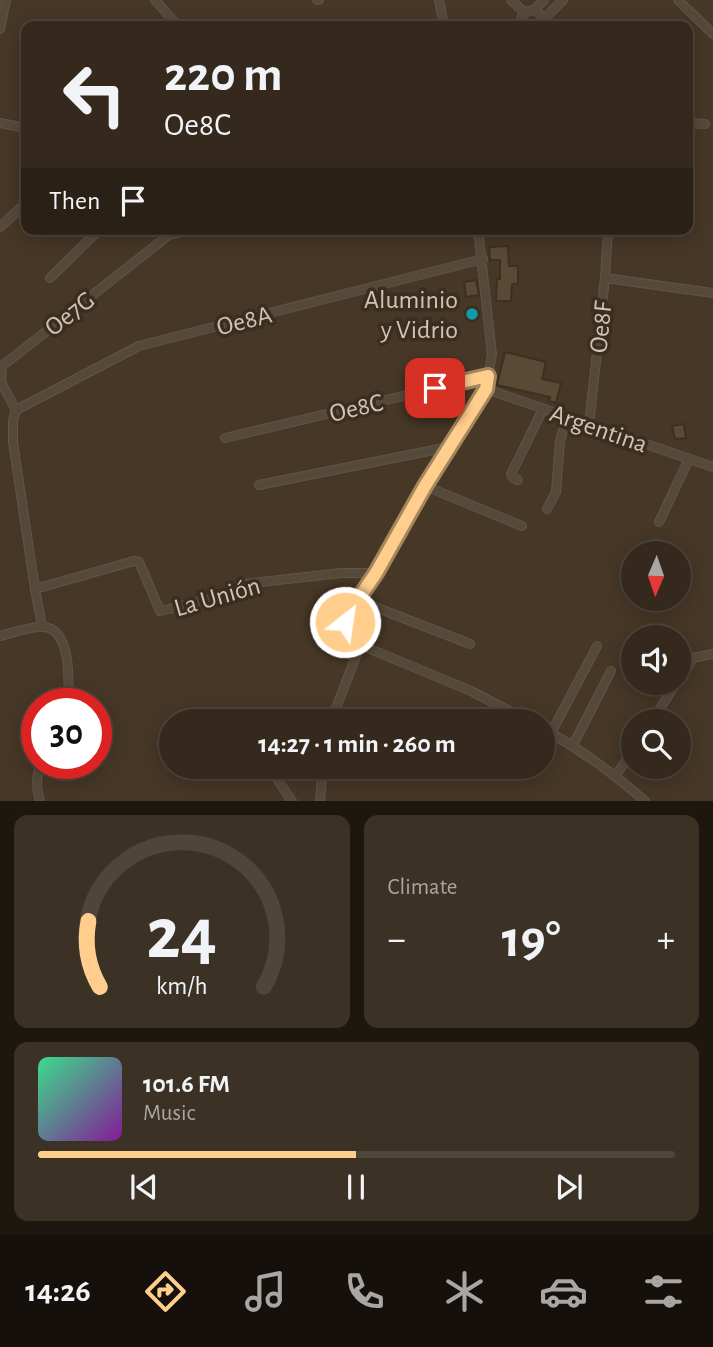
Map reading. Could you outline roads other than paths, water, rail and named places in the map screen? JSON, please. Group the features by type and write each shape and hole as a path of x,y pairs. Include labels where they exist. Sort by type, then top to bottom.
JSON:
{"street":[{"path":"0,29 6,0"},
{"path":"155,0 174,21"},
{"path":"439,0 443,21"},
{"path":"511,0 524,12"},
{"path":"524,12 534,10 544,0"},
{"path":"545,21 563,0"},
{"path":"678,0 713,34"},
{"path":"534,10 540,13 542,21"},
{"path":"520,21 524,12"},
{"path":"0,123 21,127"},
{"path":"693,123 705,124"},
{"path":"0,227 21,208"},
{"path":"50,278 90,235"},
{"name":"Oe7G","path":"16,410 1,382 2,366 167,235"},
{"path":"479,235 492,354 486,389 345,622 350,637 358,645 471,691 506,709"},
{"name":"Oe8F","path":"589,425 608,235"},
{"name":"Oe8A","path":"16,410 133,348 483,259"},
{"path":"605,278 713,293"},
{"name":"Oe8C","path":"225,438 488,376"},
{"name":"Argentina","path":"486,389 713,467"},
{"path":"518,480 511,474 543,409"},
{"path":"16,410 13,442 42,626"},
{"path":"547,509 556,492 560,440 567,416"},
{"path":"260,485 449,447"},
{"path":"659,522 689,459"},
{"path":"425,486 522,526"},
{"name":"La Unión","path":"35,589 134,561 139,562 160,611 232,594 243,584 341,573 376,573"},
{"path":"357,600 470,644"},
{"path":"0,636 42,626 50,628 62,640 69,688"},
{"path":"555,725 597,646"},
{"path":"691,662 694,658 713,654"},
{"path":"336,709 356,656"},
{"path":"573,745 611,671"},
{"path":"555,735 616,775 645,801"},
{"path":"616,775 621,768"},
{"path":"37,779 40,801"},
{"path":"277,779 292,801"},
{"path":"320,801 322,779"}],"place":[{"name":"Aluminio y Vidrio","path":"472,314"}]}
